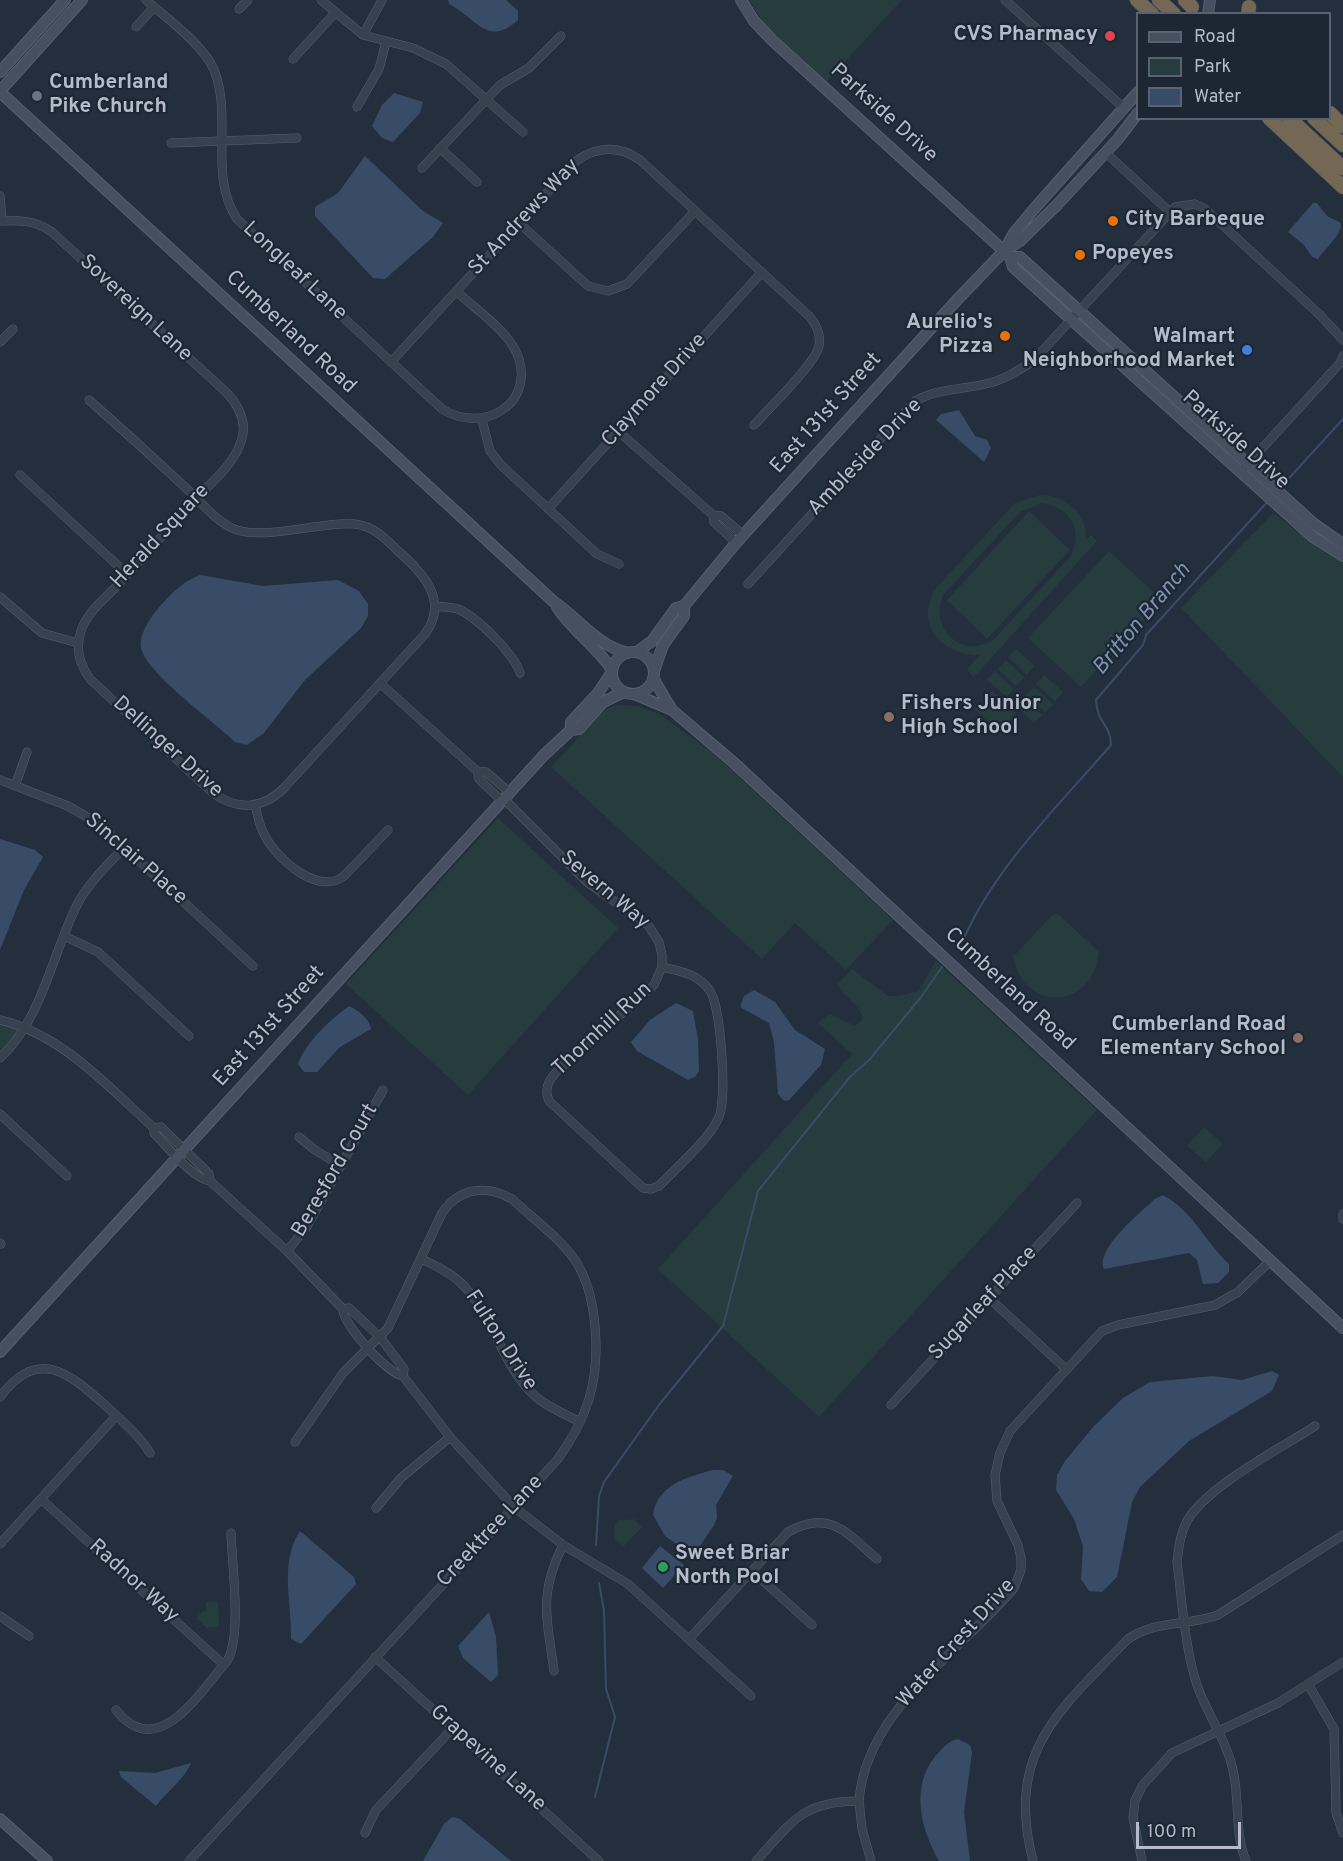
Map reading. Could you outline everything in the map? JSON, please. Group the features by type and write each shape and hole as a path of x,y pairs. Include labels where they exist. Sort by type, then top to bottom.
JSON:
{"highway":[{"path":"1137,0 1150,12"},
{"path":"1159,0 1172,12"},
{"path":"1331,115 1343,126"},
{"path":"1271,120 1343,187"},
{"path":"1291,120 1343,168"},
{"path":"1316,120 1343,145"}],"street":[{"path":"0,72 65,0"},
{"path":"0,92 82,0"},
{"name":"Longleaf Lane","path":"147,0 198,48 214,70 218,86 226,198 237,219 445,411 460,418 482,420"},
{"path":"239,9 248,0"},
{"path":"321,0 363,35 431,55 457,72 523,132"},
{"path":"363,35 382,0"},
{"name":"Parkside Drive","path":"741,0 754,21 772,40 1007,254 1013,267 1075,315 1282,502 1313,537 1343,556"},
{"path":"1005,0 1124,108"},
{"path":"136,27 154,7"},
{"path":"293,59 335,13"},
{"path":"422,168 500,85 535,63 561,36"},
{"path":"357,107 379,69 386,42"},
{"name":"Cumberland Road","path":"0,92 554,602 577,618 599,640 632,652"},
{"name":"East 131st Street","path":"1007,254 1014,233 1136,93"},
{"name":"East 131st Street","path":"632,652 652,641 676,608 684,606 740,539 1007,254 1041,222 1106,153 1136,114"},
{"path":"171,143 297,138"},
{"path":"440,148 477,182"},
{"name":"St Andrews Way","path":"391,362 576,161 601,149 612,149 632,154 814,321 820,339 818,350 754,425"},
{"path":"1106,153 1170,212"},
{"path":"0,196 1,221"},
{"name":"Ambleside Drive","path":"748,584 915,401 930,393 989,383 1016,372 1032,362 1175,207 1191,204 1204,208 1343,340"},
{"path":"519,223 588,286 608,291 627,284 695,210"},
{"name":"Sovereign Lane","path":"1,221 26,221 51,232 227,393 238,407 243,430"},
{"name":"Claymore Drive","path":"548,509 762,272"},
{"path":"456,291 510,341 519,358 520,380 514,396 502,410 482,420 488,444 495,459 597,554 619,564"},
{"path":"0,342 13,328"},
{"path":"1244,468 1340,363 1343,356"},
{"path":"89,400 222,522 244,531 344,524 369,528 426,576 431,586 435,606 429,629 284,788 273,798 255,805 262,830 270,844 306,877 322,883 335,882 344,876 387,830"},
{"name":"Herald Square","path":"78,643 85,623 237,452 243,430"},
{"path":"618,431 713,515 714,522 740,539"},
{"path":"20,475 127,574"},
{"name":"Parkside Drive","path":"1282,502 1343,544"},
{"path":"0,597 42,633 78,643"},
{"name":"Cumberland Road","path":"554,602 565,620 602,655 612,671"},
{"path":"435,606 458,609 468,615 511,654 520,673"},
{"name":"East 131st Street","path":"653,674 663,645 684,616 684,606"},
{"name":"Dellinger Drive","path":"78,643 81,665 90,679 205,785 230,803 255,805"},
{"path":"632,652 649,660 653,674 645,690 629,693 615,685 612,671 619,657 632,652"},
{"name":"East 131st Street","path":"571,730 571,722 598,693 612,671"},
{"name":"Cumberland Road","path":"653,674 672,710"},
{"name":"Severn Way","path":"380,683 477,771 479,779 505,797 587,882 648,925 659,942 662,967"},
{"name":"Cumberland Road","path":"629,693 672,710 739,768 1100,1100 1270,1261 1342,1324"},
{"name":"East 131st Street","path":"0,1352 505,797 571,730 579,729 603,702 629,693"},
{"path":"15,786 27,752"},
{"name":"Sinclair Place","path":"0,780 78,811 99,824 253,966"},
{"path":"0,1058 25,1028 85,892 124,847"},
{"path":"64,936 98,952 189,1036"},
{"name":"Thornhill Run","path":"662,967 698,979 710,990 718,1009 723,1104 714,1126 659,1186 651,1189 643,1188 549,1101 546,1094 548,1082 559,1069 647,993 662,967"},
{"path":"0,1020 25,1028 65,1050 154,1128 154,1133 182,1153 203,1180 210,1181 287,1251 343,1309 343,1316 368,1349 396,1375 404,1376"},
{"name":"Beresford Court","path":"287,1251 306,1228 383,1090"},
{"path":"0,1114 67,1176"},
{"path":"299,1137 341,1166"},
{"name":"Creektree Lane","path":"189,1861 557,1460 580,1422 589,1398 595,1371 594,1319 591,1295 585,1277 565,1249 512,1199 486,1189 466,1192 447,1206 422,1259"},
{"name":"Sugarleaf Place","path":"891,1406 1077,1203"},
{"path":"1343,1214 1343,1219"},
{"path":"295,1442 343,1373 380,1338 396,1316 422,1259"},
{"name":"Fulton Drive","path":"422,1259 453,1276 466,1288 514,1370 529,1390 548,1406 580,1422"},
{"name":"Water Crest Drive","path":"871,1861 861,1829 859,1801 867,1758 883,1727 1008,1595 1018,1581 1021,1570 1020,1552 997,1501 997,1465 1011,1431 1102,1331 1118,1325 1215,1305 1238,1292 1270,1261"},
{"path":"989,1298 1066,1369"},
{"path":"343,1309 350,1308 380,1338 404,1369 404,1376 450,1437 514,1507 563,1545 628,1584 751,1696"},
{"path":"0,1397 11,1382 24,1372 49,1368 76,1380 142,1441 150,1453"},
{"path":"0,1544 116,1416"},
{"path":"1246,1861 1237,1825 1233,1771 1220,1731 1196,1682 1190,1658 1178,1562 1180,1539 1188,1520 1212,1494 1315,1426"},
{"path":"376,1508 401,1479 450,1437"},
{"name":"Radnor Way","path":"41,1499 224,1665"},
{"path":"689,1639 788,1532 801,1525 820,1522 840,1526 877,1559"},
{"path":"116,1710 134,1728 148,1730 163,1728 176,1719 224,1665 232,1651 235,1634 231,1533"},
{"path":"1033,1861 1024,1805 1035,1753 1059,1712 1128,1639 1138,1632 1208,1618 1225,1611 1343,1534"},
{"path":"554,1671 546,1588 551,1568 563,1545"},
{"path":"752,1570 812,1625"},
{"path":"0,1616 29,1636"},
{"name":"Grapevine Lane","path":"375,1657 599,1861"},
{"path":"1142,1861 1133,1810 1142,1786 1175,1751 1278,1703 1343,1662"},
{"path":"1308,1684 1334,1729 1336,1813 1343,1833"},
{"path":"365,1833 376,1810 453,1728"},
{"path":"756,1861 790,1824 809,1809 829,1802 859,1801"},
{"path":"0,1819 47,1861"}],"green space":[{"path":"749,0 902,0 826,82 765,25"},
{"path":"1040,495 1058,498 1073,507 1079,514 1086,531 1086,540 1091,535 1097,541 974,677 967,670 979,655 965,654 942,643 929,624 930,600 937,587 1015,503","holes":["1042,503 1052,505 1067,515 1075,529 1076,537 1071,556 993,640 981,645 970,646 959,643 944,629 940,619 943,595 1020,512"]},
{"path":"1029,511 1070,550 987,639 947,600"},
{"path":"1273,513 1326,553 1343,562 1343,777 1181,608"},
{"path":"1109,551 1162,600 1081,687 1028,638"},
{"path":"1016,649 1035,666 1027,675 1008,657"},
{"path":"1006,660 1024,677 1016,686 998,669"},
{"path":"995,671 1014,689 1006,697 987,680"},
{"path":"1044,675 1063,692 1055,701 1036,684"},
{"path":"1034,687 1053,704 1045,712 1026,695"},
{"path":"992,691 1016,713 999,732 975,710"},
{"path":"1024,698 1042,715 1034,723 1016,706"},
{"path":"619,705 638,706 659,714 712,752 893,920 846,970 795,923 762,959 551,767 605,709"},
{"path":"498,818 618,928 468,1095 346,984"},
{"path":"1058,914 1099,952 1094,971 1085,985 1072,994 1058,998 1044,996 1031,988 1020,976 1013,957 1052,915"},
{"path":"936,961 1097,1110 819,1417 658,1269 852,1054 818,1023 830,1014 855,1026 863,1018 838,983 852,969 888,996 899,996 918,991"},
{"path":"0,1024 12,1027 16,1032 10,1044 0,1052"},
{"path":"1204,1127 1223,1144 1206,1162 1187,1146"},
{"path":"634,1519 642,1527 624,1546 614,1539 615,1524 619,1520"},
{"path":"218,1601 219,1627 207,1628 196,1618 203,1611 206,1612 206,1602"}],"water":[{"path":"448,0 506,0 518,11 518,20 507,28 490,31 482,28 449,4"},
{"path":"394,93 423,102 420,113 393,142 382,138 372,126 382,105"},
{"path":"365,156 423,211 443,223 433,237 385,279 373,278 315,216 315,207 338,193"},
{"path":"1313,203 1317,203 1327,216 1341,223 1339,232 1318,259 1312,257 1304,245 1288,232"},
{"path":"959,410 975,436 987,440 991,448 984,462 936,420 941,414"},
{"path":"200,575 263,586 338,580 359,591 368,604 368,616 361,628 305,680 264,733 247,745 235,742 182,697 145,658 141,647 143,632 148,622 166,599 187,581"},
{"path":"0,839 35,850 43,857 24,890 0,950"},
{"path":"754,990 775,1002 795,1030 825,1049 821,1065 789,1100 784,1101 778,1094 774,1042 769,1023 740,1007 744,996"},
{"path":"676,1003 693,1011 698,1040 699,1071 695,1077 688,1080 637,1051 631,1042 650,1020"},
{"path":"349,1006 363,1015 371,1029 340,1047 317,1072 304,1072 298,1064 307,1048 327,1025"},
{"path":"1163,1195 1183,1209 1229,1264 1229,1272 1218,1283 1203,1284 1197,1260 1189,1253 1104,1269 1103,1261 1112,1241 1155,1199"},
{"path":"1272,1371 1279,1375 1272,1391 1189,1441 1140,1487 1132,1502 1117,1577 1102,1592 1089,1591 1081,1579 1083,1546 1074,1519 1056,1490 1057,1475 1065,1461 1094,1426 1123,1398 1150,1382 1213,1376 1242,1380"},
{"path":"712,1470 723,1470 733,1476 716,1505 717,1518 714,1525 698,1549 688,1552 665,1536 653,1515 656,1504 667,1489 675,1484"},
{"path":"300,1531 354,1577 356,1584 301,1644 291,1639 288,1584 290,1556"},
{"name":"Sweet Briar North Pool","path":"660,1546 684,1565 663,1588 642,1568"},
{"path":"489,1612 496,1637 498,1675 491,1682 463,1658 458,1646"},
{"path":"958,1739 970,1745 972,1752 964,1812 970,1861 939,1861 923,1820 921,1791 930,1764 945,1746"},
{"path":"191,1763 184,1775 156,1806 121,1777 119,1771 155,1773"},
{"path":"452,1817 460,1819 511,1861 423,1861 444,1824"}],"waterway":[{"name":"Britton Branch","path":"1281,487 1343,419"},
{"name":"Britton Branch","path":"962,943 991,889 1009,864 1111,745 1109,732 1099,714 1096,700 1143,645 1146,635 1269,500"},
{"path":"596,1545 599,1496 604,1482 659,1405 723,1326 758,1191 849,1078 870,1059 921,997 942,967"},
{"path":"595,1797 615,1717 606,1689 604,1611 599,1583"}],"place":[{"name":"CVS Pharmacy","path":"1110,36"},
{"name":"Cumberland Pike Church","path":"37,96"},
{"name":"City Barbeque","path":"1113,221"},
{"name":"Popeyes","path":"1080,255"},
{"name":"Aurelio's Pizza","path":"1005,336"},
{"name":"Walmart Neighborhood Market","path":"1247,350"},
{"name":"Fishers Junior High School","path":"889,717"},
{"name":"Cumberland Road Elementary School","path":"1298,1038"},
{"name":"Sweet Briar North Pool","path":"663,1567"}]}
